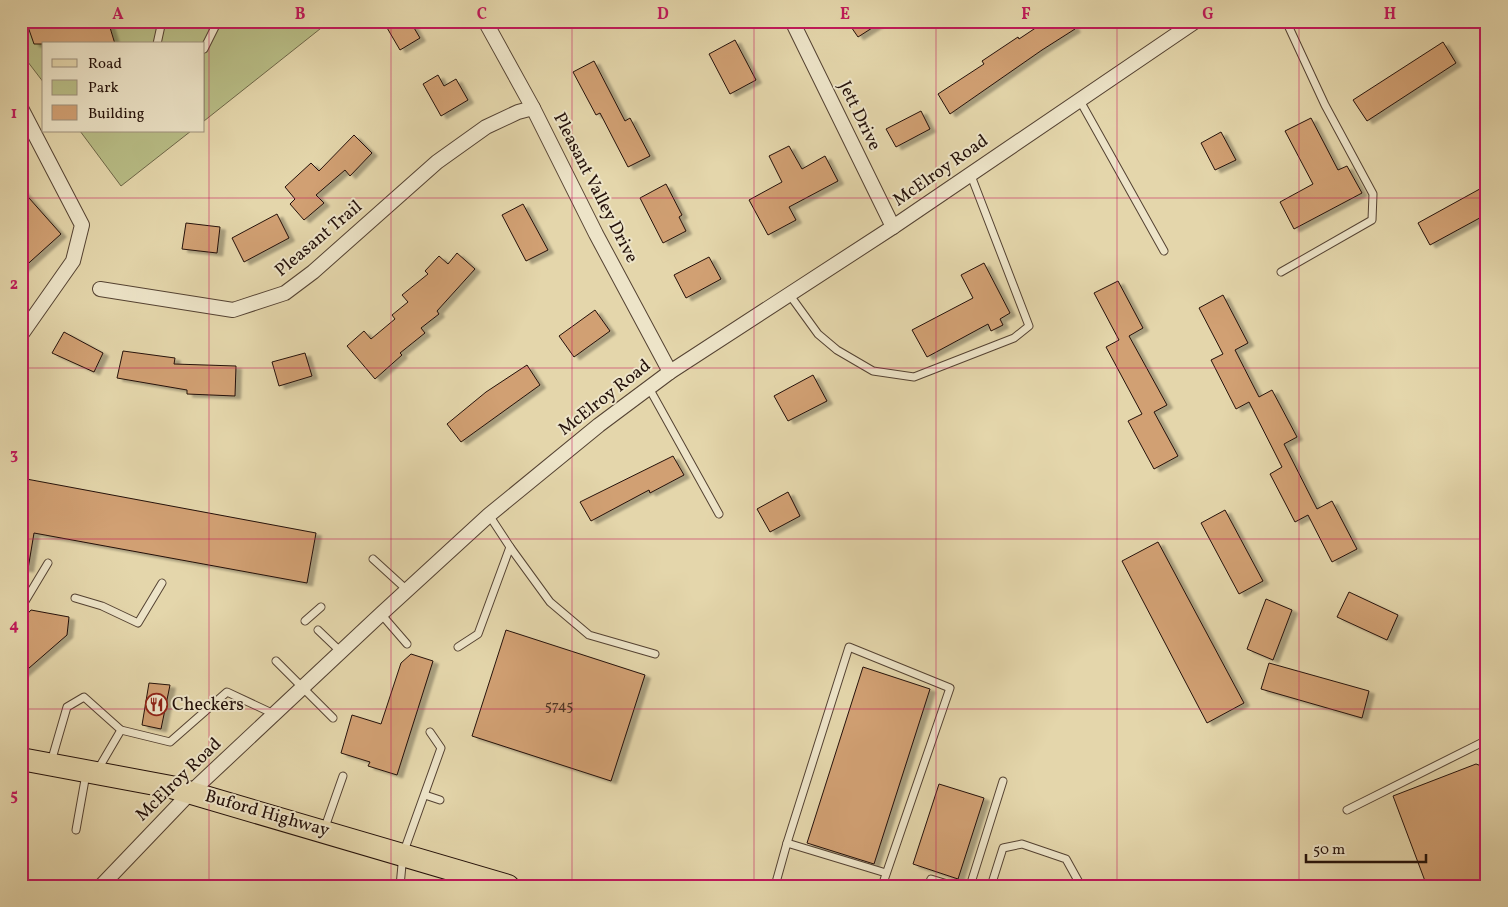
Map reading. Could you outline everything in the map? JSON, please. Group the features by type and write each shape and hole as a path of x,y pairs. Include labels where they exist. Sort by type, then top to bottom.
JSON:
{"main road":[{"name":"Buford Highway","path":"21,759 171,787 324,830 508,886"}],"street":[{"name":"Pleasant Valley Drive","path":"485,21 533,108 596,234 670,372"},
{"name":"Jett Drive","path":"792,21 893,227"},
{"name":"McElroy Road","path":"101,886 190,793 381,614 489,515 598,425 670,372 893,227 1196,21"},
{"path":"21,108 82,225 72,261 21,335"},
{"name":"Pleasant Trail","path":"100,289 233,310 286,292 313,272 437,162 486,127 518,112 533,108"}],"lane":[{"path":"157,42 162,21"},
{"path":"205,46 216,21"},
{"path":"1281,272 1372,220 1373,194 1324,105 1286,21"},
{"path":"1079,99 1164,251"},
{"path":"790,294 818,334 837,350 873,371 914,377 1014,338 1029,326 970,173"},
{"path":"649,388 718,514"},
{"path":"489,515 550,602 582,630 589,635 654,654"},
{"path":"458,647 478,634 510,547"},
{"path":"373,559 407,590"},
{"path":"21,608 48,563"},
{"path":"75,598 102,606 138,623 162,582"},
{"path":"305,621 321,607"},
{"path":"381,614 407,644"},
{"path":"318,630 341,652"},
{"path":"775,886 849,647 950,688 882,886"},
{"path":"276,660 333,718"},
{"path":"51,764 67,707 84,697 121,730 170,742 227,692 274,714"},
{"path":"76,830 91,772 121,730"},
{"path":"400,886 403,854 441,748 430,732"},
{"path":"1347,810 1487,740"},
{"path":"324,830 344,776"},
{"path":"970,886 1003,780"},
{"path":"425,795 440,800"},
{"path":"787,843 886,873"},
{"path":"991,886 1003,848 1022,844 1066,859 1081,886"},
{"path":"928,886 931,879 954,886"}],"green space":[{"path":"21,21 330,21 205,120 205,42 42,42 42,80 21,53"},
{"path":"81,132 190,132 121,186"}],"building":[{"path":"26,21 108,21 114,42 42,42 42,44 34,44"},
{"path":"383,21 410,21 420,38 400,50"},
{"path":"847,21 883,21 858,37"},
{"path":"1046,21 1069,21 1075,29 950,114 938,94 984,64 982,61"},
{"path":"735,40 756,80 730,94 709,54"},
{"path":"1443,42 1456,63 1367,121 1353,100"},
{"path":"594,61 625,121 630,118 650,156 628,167 600,113 596,115 573,72"},
{"path":"438,75 444,86 456,79 468,100 441,116 423,84"},
{"path":"921,111 930,129 896,147 886,129"},
{"path":"1311,118 1338,170 1347,166 1362,193 1294,229 1280,202 1313,184 1285,131"},
{"path":"1221,132 1236,160 1215,170 1201,143"},
{"path":"354,135 372,153 350,176 345,170 316,195 324,203 304,220 290,204 295,199 285,187 311,163 319,171"},
{"path":"789,146 802,169 825,156 838,181 789,207 796,220 768,235 749,200 782,182 769,156"},
{"path":"666,184 682,215 679,217 686,231 663,243 640,198"},
{"path":"1487,185 1487,214 1430,245 1418,223"},
{"path":"21,189 61,234 21,270"},
{"path":"523,204 548,250 526,261 502,215"},
{"path":"277,214 289,238 244,262 232,238"},
{"path":"186,223 220,227 217,253 182,249"},
{"path":"457,253 475,269 437,311 439,314 421,328 425,333 400,353 402,355 375,379 347,346 364,331 371,339 395,319 392,315 408,302 402,295 428,274 425,271 439,256 448,264"},
{"path":"709,257 721,279 686,298 674,275"},
{"path":"984,263 1010,313 1000,319 1003,325 991,331 988,324 927,357 912,330 973,298 961,275"},
{"path":"1118,281 1143,328 1129,336 1167,405 1154,412 1178,456 1154,469 1128,421 1142,414 1106,347 1119,340 1094,293"},
{"path":"1223,295 1248,343 1235,350 1259,397 1272,390 1297,437 1284,444 1317,509 1332,501 1357,549 1332,562 1308,515 1295,522 1270,474 1282,467 1249,402 1236,409 1211,360 1223,354 1199,308"},
{"path":"595,310 610,331 574,357 559,336"},
{"path":"64,332 103,353 94,372 52,353"},
{"path":"123,351 175,358 174,364 236,366 235,396 187,394 187,390 117,378"},
{"path":"305,353 312,376 279,386 272,362"},
{"path":"527,365 540,385 461,442 447,424 486,392"},
{"path":"813,375 827,401 788,421 774,396"},
{"path":"673,456 684,475 650,493 649,490 591,521 580,502"},
{"path":"21,478 316,533 307,583 34,533 28,569 21,568"},
{"path":"788,492 800,516 770,532 757,509"},
{"path":"1225,510 1263,581 1239,594 1201,523"},
{"path":"1158,542 1244,703 1207,723 1122,561"},
{"path":"1349,592 1398,615 1387,640 1337,617"},
{"path":"1266,599 1292,610 1273,660 1247,649"},
{"path":"31,610 69,617 67,635 21,675 21,621"},
{"path":"506,630 645,675 611,781 472,736"},
{"path":"411,654 433,661 397,775 368,766 370,762 341,753 352,715 381,724 401,663"},
{"path":"1269,663 1369,691 1362,718 1261,689"},
{"path":"863,667 930,689 874,864 807,843"},
{"name":"Checkers","path":"149,683 170,685 161,729 142,725"},
{"path":"1476,764 1487,768 1487,886 1442,886 1425,881 1393,796"},
{"path":"939,784 984,798 958,879 913,864"}],"place":[{"name":"Checkers","path":"156,705"}]}
